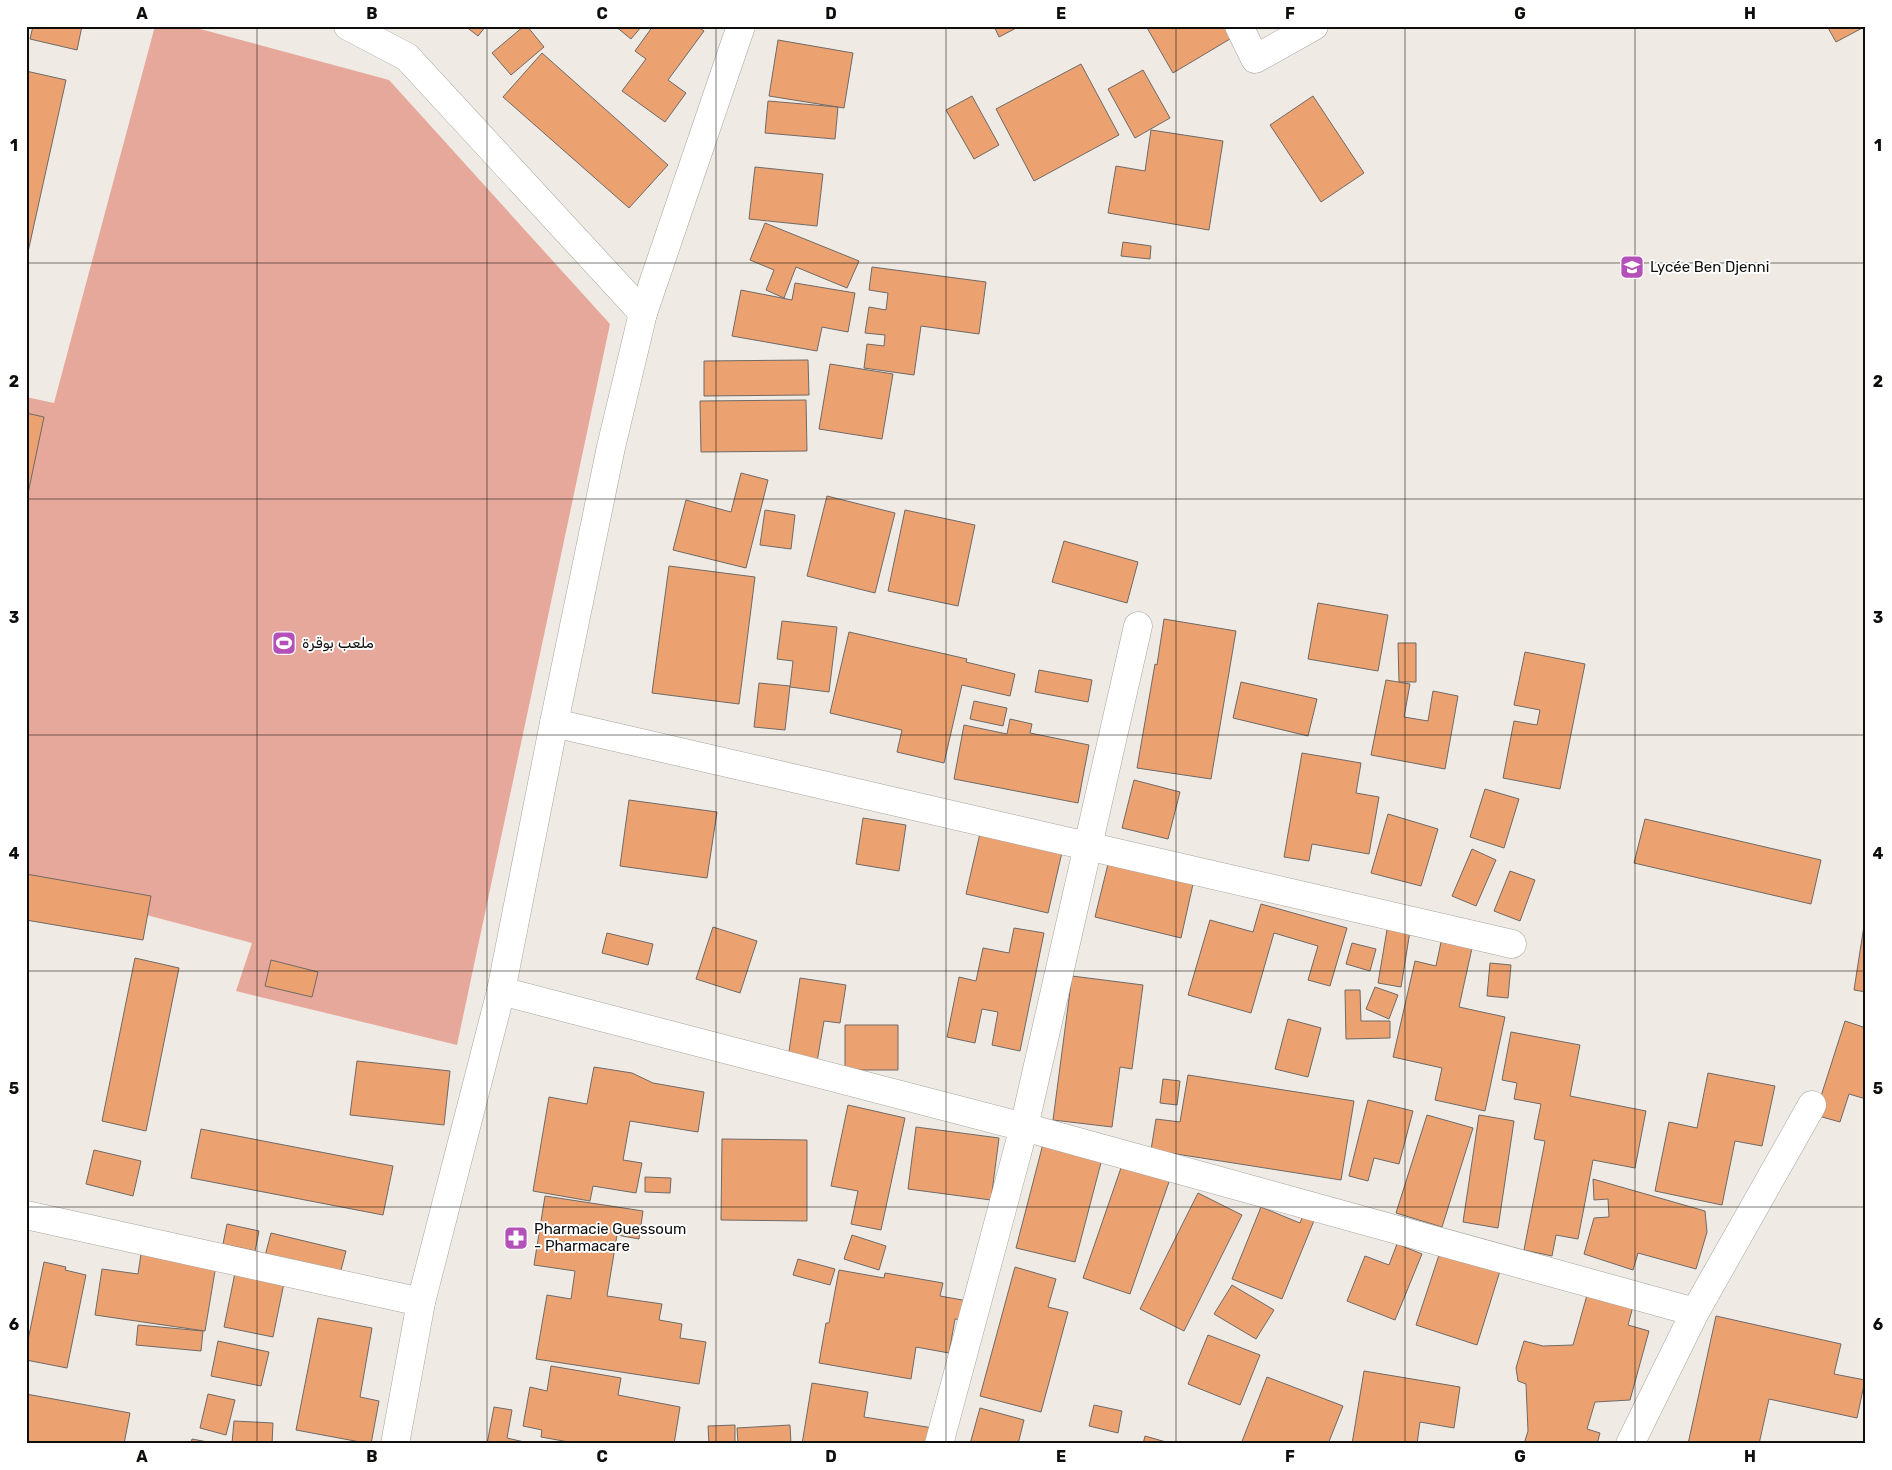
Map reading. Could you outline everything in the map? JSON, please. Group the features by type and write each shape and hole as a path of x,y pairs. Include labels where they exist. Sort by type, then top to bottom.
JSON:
{"street":[{"path":"348,26 407,57 643,313"},
{"path":"395,1444 421,1302 501,991 611,447 643,313 741,26"},
{"path":"1239,26 1255,59 1314,26"},
{"path":"939,1444 1024,1127 1086,846 1138,626"},
{"path":"554,723 1512,944"},
{"path":"501,991 1024,1127 1695,1312"},
{"path":"1630,1444 1695,1312 1812,1106"},
{"path":"26,1214 421,1302"}],"shaded area":[{"name":"ملعب بوقرة","path":"155,26 189,26 389,80 610,324 457,1045 236,991 252,943 26,883 26,397 54,403"}],"building":[{"path":"33,26 82,26 77,50 30,39"},
{"path":"465,26 486,26 478,36"},
{"path":"524,26 527,26 544,47 511,75 492,53"},
{"path":"615,26 642,26 631,39"},
{"path":"653,26 697,26 704,31 668,80 686,93 665,122 622,91 646,59 635,51"},
{"path":"994,26 1020,26 999,37"},
{"path":"1146,26 1230,26 1235,36 1173,73"},
{"path":"1827,26 1866,26 1836,42"},
{"path":"778,40 853,53 844,108 769,96"},
{"path":"542,53 668,165 629,208 503,97"},
{"path":"1081,64 1119,135 1034,181 996,109"},
{"path":"1143,70 1170,118 1135,138 1108,89"},
{"path":"26,71 66,80 26,261"},
{"path":"972,96 999,145 974,159 946,110"},
{"path":"1313,96 1364,173 1321,202 1270,125"},
{"path":"768,101 838,107 835,139 765,133"},
{"path":"1151,130 1223,141 1209,230 1108,213 1116,166 1145,171"},
{"path":"755,167 823,174 817,226 749,219"},
{"path":"765,223 859,261 847,288 796,267 784,298 766,290 774,270 750,260"},
{"path":"1123,242 1151,246 1150,259 1121,256"},
{"path":"872,267 986,282 979,334 921,326 914,375 864,368 867,344 884,346 885,335 865,333 869,307 886,310 888,293 869,290"},
{"path":"795,283 855,293 848,332 822,327 817,351 732,336 741,290 792,300"},
{"path":"808,360 809,395 704,396 704,361"},
{"path":"830,364 893,374 882,439 819,429"},
{"path":"806,400 807,451 701,452 700,401"},
{"path":"26,413 44,417 26,503"},
{"path":"741,473 768,480 746,568 673,550 686,500 731,512"},
{"path":"827,496 895,513 875,593 807,576"},
{"path":"765,510 795,515 791,549 760,545"},
{"path":"905,510 975,525 958,606 888,591"},
{"path":"1064,541 1138,562 1127,603 1052,582"},
{"path":"669,566 755,577 739,704 652,693"},
{"path":"1318,603 1388,615 1378,671 1308,659"},
{"path":"1164,619 1236,631 1211,779 1137,768"},
{"path":"782,621 837,627 829,692 790,687 793,661 777,659"},
{"path":"849,632 967,659 966,662 1015,674 1010,696 962,685 944,763 897,752 902,730 830,713"},
{"path":"1398,643 1416,643 1416,682 1399,682"},
{"path":"1525,652 1585,664 1560,789 1503,778 1514,721 1537,725 1540,710 1514,705"},
{"path":"1039,670 1092,680 1088,702 1035,692"},
{"path":"1386,680 1410,684 1404,717 1428,721 1433,691 1458,696 1445,769 1371,755"},
{"path":"1241,682 1317,699 1308,736 1233,718"},
{"path":"759,683 790,686 785,730 754,727"},
{"path":"974,701 1007,708 1003,726 970,719"},
{"path":"1010,719 1032,724 1030,733 1089,745 1078,803 954,779 964,725 1007,734"},
{"path":"1302,753 1361,763 1356,793 1379,797 1369,854 1312,844 1309,861 1284,857"},
{"path":"1134,780 1180,792 1168,839 1122,828"},
{"path":"1485,789 1519,799 1504,848 1470,837"},
{"path":"629,800 717,812 707,878 620,866"},
{"path":"1388,814 1438,829 1421,886 1371,873"},
{"path":"863,818 906,825 899,871 856,864"},
{"path":"1645,819 1821,860 1811,904 1634,863"},
{"path":"981,829 1063,848 1048,913 966,894"},
{"path":"1472,849 1496,860 1476,906 1452,896"},
{"path":"1108,864 1193,884 1181,938 1095,917"},
{"path":"1510,871 1535,880 1520,921 1494,911"},
{"path":"26,874 151,896 143,940 26,920"},
{"path":"1261,904 1347,928 1330,986 1308,980 1318,946 1274,933 1251,1013 1188,995 1210,920 1253,932"},
{"path":"1866,913 1866,992 1854,990"},
{"path":"1389,918 1411,925 1401,987 1378,983"},
{"path":"713,927 757,941 740,993 696,979"},
{"path":"1014,928 1044,933 1020,1051 992,1045 998,1012 982,1009 975,1043 947,1037 959,977 976,981 983,948 1009,953"},
{"path":"607,933 653,944 648,965 602,953"},
{"path":"1441,942 1472,948 1459,1007 1505,1017 1485,1111 1435,1100 1442,1068 1393,1057 1415,961 1436,966"},
{"path":"1352,943 1376,949 1370,971 1346,964"},
{"path":"135,958 179,968 146,1131 102,1121"},
{"path":"271,960 318,972 312,997 265,986"},
{"path":"1490,963 1511,965 1508,998 1487,996"},
{"path":"1072,976 1143,985 1132,1069 1120,1067 1112,1127 1053,1120"},
{"path":"800,978 846,985 840,1023 824,1021 817,1062 788,1058"},
{"path":"1375,987 1398,995 1389,1019 1366,1009"},
{"path":"1345,990 1360,990 1361,1021 1390,1021 1390,1038 1346,1039"},
{"path":"1288,1019 1321,1028 1308,1077 1275,1069"},
{"path":"1845,1021 1866,1028 1866,1099 1849,1094 1840,1122 1815,1115"},
{"path":"845,1025 898,1025 898,1070 845,1070"},
{"path":"1511,1032 1580,1045 1570,1096 1646,1111 1635,1168 1593,1160 1578,1239 1556,1235 1552,1256 1524,1250 1545,1141 1534,1139 1541,1104 1514,1099 1517,1083 1502,1080"},
{"path":"357,1061 450,1071 444,1125 350,1115"},
{"path":"594,1067 632,1073 653,1083 704,1092 698,1132 630,1121 623,1160 642,1163 636,1193 593,1186 590,1201 533,1191 549,1097 587,1104"},
{"path":"1708,1073 1775,1086 1762,1146 1735,1141 1722,1205 1655,1191 1669,1122 1697,1128"},
{"path":"1188,1075 1354,1101 1341,1180 1151,1150 1156,1119 1180,1122"},
{"path":"1163,1079 1180,1081 1177,1105 1160,1103"},
{"path":"1368,1100 1413,1111 1399,1164 1374,1158 1368,1181 1349,1176"},
{"path":"848,1105 905,1118 881,1230 851,1224 858,1191 831,1186"},
{"path":"1427,1115 1473,1128 1442,1227 1396,1213"},
{"path":"1479,1115 1514,1121 1498,1228 1463,1222"},
{"path":"916,1127 999,1138 991,1200 908,1189"},
{"path":"201,1129 393,1166 383,1215 191,1178"},
{"path":"722,1139 807,1140 807,1221 721,1220"},
{"path":"1044,1140 1103,1155 1075,1262 1016,1248"},
{"path":"94,1150 141,1161 133,1196 86,1184"},
{"path":"1123,1162 1170,1179 1130,1294 1083,1278"},
{"path":"645,1177 671,1178 670,1193 645,1192"},
{"path":"1593,1179 1705,1211 1707,1232 1696,1269 1638,1253 1633,1270 1584,1254 1594,1218 1609,1217 1608,1199 1594,1200"},
{"path":"1198,1193 1242,1215 1184,1331 1140,1309"},
{"path":"545,1196 643,1211 639,1239 617,1235 607,1296 662,1304 659,1320 682,1324 680,1338 706,1342 699,1384 536,1359 547,1295 571,1299 575,1271 534,1265"},
{"path":"1309,1201 1320,1206 1282,1299 1232,1279 1261,1207 1300,1223"},
{"path":"227,1224 259,1231 255,1251 223,1244"},
{"path":"271,1233 346,1251 340,1274 265,1256"},
{"path":"852,1235 886,1246 879,1270 844,1259"},
{"path":"1397,1244 1422,1254 1395,1320 1347,1301 1365,1256 1389,1265"},
{"path":"142,1247 217,1259 205,1331 95,1315 102,1269 138,1274"},
{"path":"1440,1252 1500,1271 1477,1345 1416,1325"},
{"path":"798,1259 835,1269 830,1285 793,1275"},
{"path":"44,1262 66,1267 65,1270 86,1275 67,1368 26,1360 26,1350"},
{"path":"1015,1267 1056,1279 1048,1307 1068,1312 1041,1412 980,1396"},
{"path":"236,1268 285,1278 273,1337 224,1327"},
{"path":"839,1270 884,1278 885,1273 943,1283 940,1296 968,1301 964,1320 955,1319 949,1353 916,1347 911,1379 819,1363 826,1323 829,1323"},
{"path":"1232,1285 1274,1310 1256,1339 1214,1314"},
{"path":"1589,1288 1635,1299 1628,1325 1649,1331 1630,1400 1595,1402 1587,1429 1600,1433 1597,1444 1524,1444 1528,1431 1526,1384 1518,1381 1516,1368 1524,1341 1543,1346 1573,1345"},
{"path":"1716,1316 1841,1344 1834,1374 1865,1380 1857,1418 1769,1399 1759,1444 1688,1444"},
{"path":"318,1318 372,1328 360,1397 379,1401 371,1444 296,1430"},
{"path":"138,1325 203,1331 201,1351 136,1345"},
{"path":"1208,1335 1260,1355 1240,1405 1188,1384"},
{"path":"218,1341 269,1352 261,1386 211,1376"},
{"path":"551,1366 621,1378 618,1395 680,1407 674,1444 580,1444 541,1437 542,1430 523,1426 530,1387 547,1391"},
{"path":"1364,1371 1460,1387 1454,1428 1420,1422 1417,1444 1352,1444"},
{"path":"1267,1377 1343,1406 1328,1444 1241,1444"},
{"path":"812,1383 868,1392 864,1417 933,1428 931,1444 802,1444"},
{"path":"26,1394 130,1413 124,1444 26,1444"},
{"path":"208,1394 235,1400 226,1435 200,1428"},
{"path":"1094,1405 1122,1411 1118,1433 1089,1426"},
{"path":"494,1407 512,1410 507,1438 533,1444 487,1444"},
{"path":"980,1408 1024,1420 1018,1444 970,1444"},
{"path":"234,1421 273,1423 272,1444 232,1443"},
{"path":"735,1425 735,1444 709,1444 708,1426"},
{"path":"790,1425 791,1444 738,1444 737,1428"},
{"path":"1145,1436 1173,1444 1143,1444"},
{"path":"192,1439 218,1444 191,1444"}],"place":[{"name":"Lycée Ben Djenni","path":"1632,267"},
{"name":"ملعب بوقرة","path":"284,643"},
{"name":"Pharmacie Guessoum - Pharmacare","path":"516,1238"}]}
